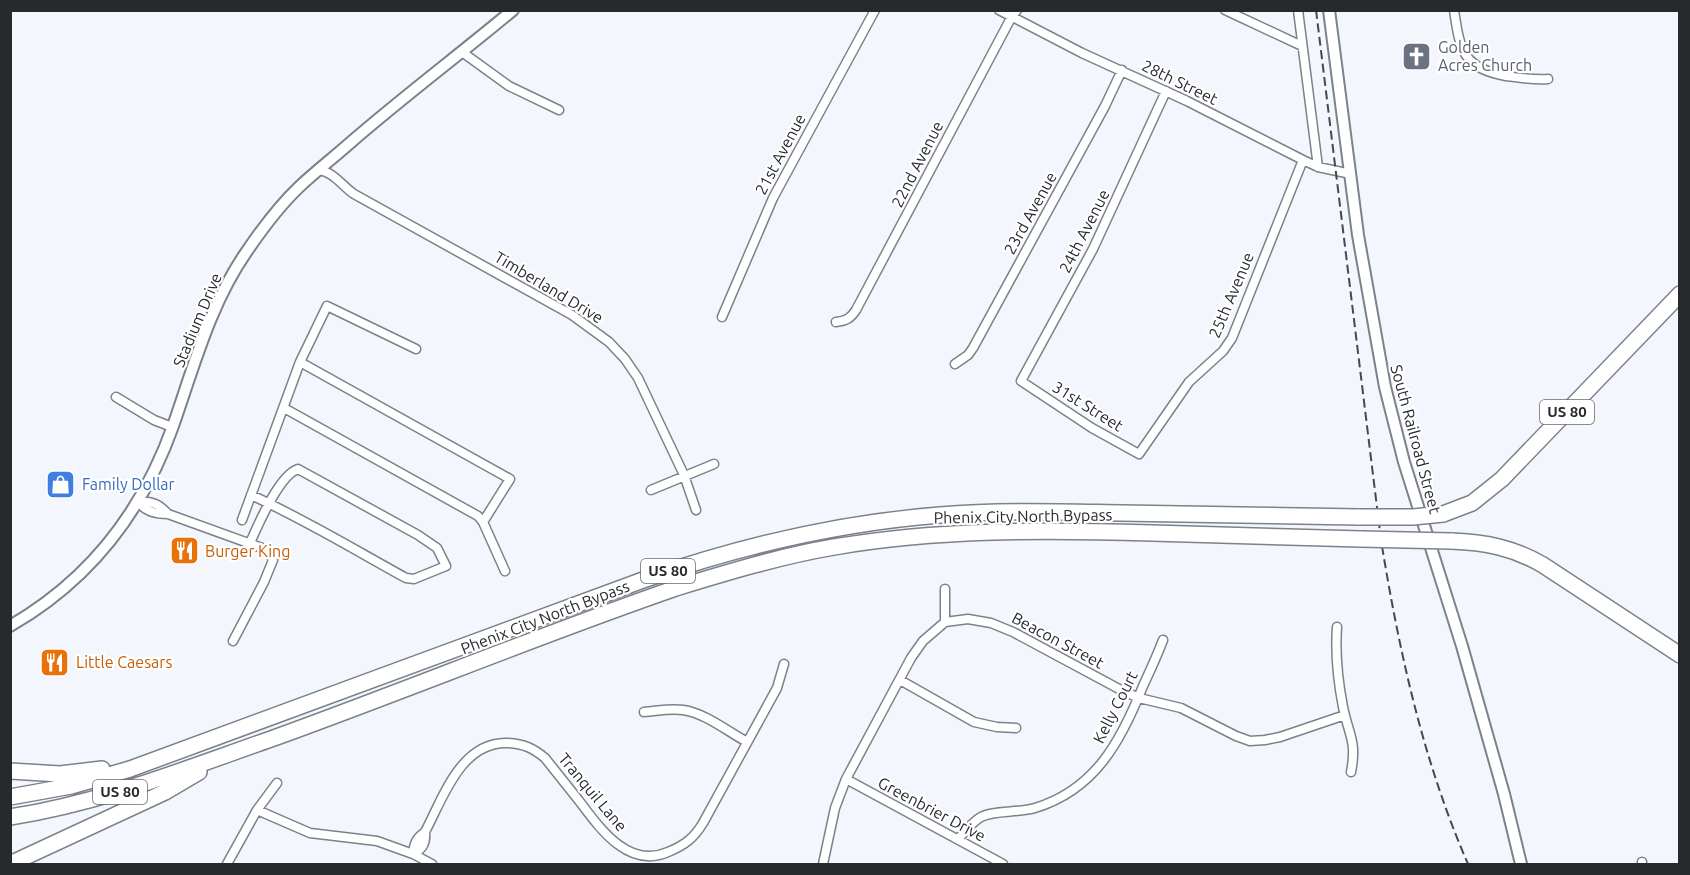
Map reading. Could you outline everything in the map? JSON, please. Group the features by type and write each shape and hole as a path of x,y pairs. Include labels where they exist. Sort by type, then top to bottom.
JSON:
{"highway":[{"name":"Phenix City North Bypass","path":"10,797 81,783 130,769 679,567 752,546 826,530 921,517 1016,512 1359,517 1413,517 1443,514 1473,503 1502,479 1680,294"},
{"name":"Phenix City North Bypass","path":"10,817 63,807 128,790 319,722 676,588 728,572 834,547 942,534 996,531 1105,532 1451,541 1500,546 1522,553 1539,562 1680,655"},
{"path":"10,771 60,774 99,770 192,746"},
{"path":"10,864 165,792 226,755"}],"street":[{"name":"Stadium Drive","path":"10,626 46,604 81,575 112,541 139,502 172,427 204,335 222,292 246,252 274,215 300,186 513,10"},
{"name":"21st Avenue","path":"722,317 773,198 875,10"},
{"name":"28th Street","path":"999,10 1014,14 1082,53 1166,91 1318,167 1351,174"},
{"path":"1225,10 1302,46"},
{"path":"1298,10 1318,167"},
{"name":"South Railroad Street","path":"1329,10 1358,235 1370,311 1394,425 1412,490 1462,646 1504,794 1521,864"},
{"path":"1454,10 1461,48 1469,60 1481,69 1534,80 1548,79"},
{"name":"22nd Avenue","path":"836,322 851,317 856,310 1014,14"},
{"path":"462,52 509,86 559,110"},
{"name":"23rd Avenue","path":"955,364 968,355 973,348 1122,70"},
{"name":"24th Avenue","path":"1021,381 1093,249 1166,91"},
{"name":"25th Avenue","path":"1139,454 1190,382 1223,351 1232,338 1303,160"},
{"name":"Timberland Drive","path":"319,170 326,171 354,194 572,315 609,342 638,378 684,475 696,510"},
{"path":"242,520 300,362 327,306 416,349"},
{"path":"300,362 510,480 483,522"},
{"name":"31st Street","path":"1021,381 1092,428 1139,454"},
{"path":"116,397 154,420 172,427"},
{"path":"284,408 478,516 483,522 505,571"},
{"path":"651,490 714,464"},
{"path":"250,495 269,504 406,578 421,577 446,566 437,548 418,535 298,469 291,471 269,504 250,543"},
{"path":"139,502 149,501 161,506 168,514 269,552 273,560 233,641"},
{"path":"823,864 835,808 846,780 923,641 945,622 945,589"},
{"name":"Beacon Street","path":"945,622 968,619 991,623 1013,632 1121,690 1139,698 1180,708 1250,741 1280,736 1345,715"},
{"path":"1337,627 1338,669 1345,715 1353,739 1354,754 1351,772"},
{"name":"Kelly Court","path":"958,839 981,817 1034,809 1055,801 1076,789 1093,774 1108,756 1120,736 1139,698 1163,640"},
{"name":"Tranquil Lane","path":"414,854 414,844 425,832 461,766 472,754 486,746 502,743 533,748 545,758 608,838 626,851 640,856 663,855 684,846 695,836 777,688 784,664"},
{"path":"900,680 974,722 1016,729"},
{"path":"644,712 685,710 705,718 747,742"},
{"name":"Greenbrier Drive","path":"846,780 1003,864"},
{"path":"227,864 257,810 277,783"},
{"path":"257,810 310,833 377,841 414,854 432,864"}],"railway":[{"path":"1316,10 1388,582 1414,705 1425,745 1468,864"}],"place":[{"name":"Golden Acres Church","path":"1417,56"},
{"name":"Family Dollar","path":"61,484"},
{"name":"Burger King","path":"184,551"},
{"name":"Little Caesars","path":"55,662"}]}
